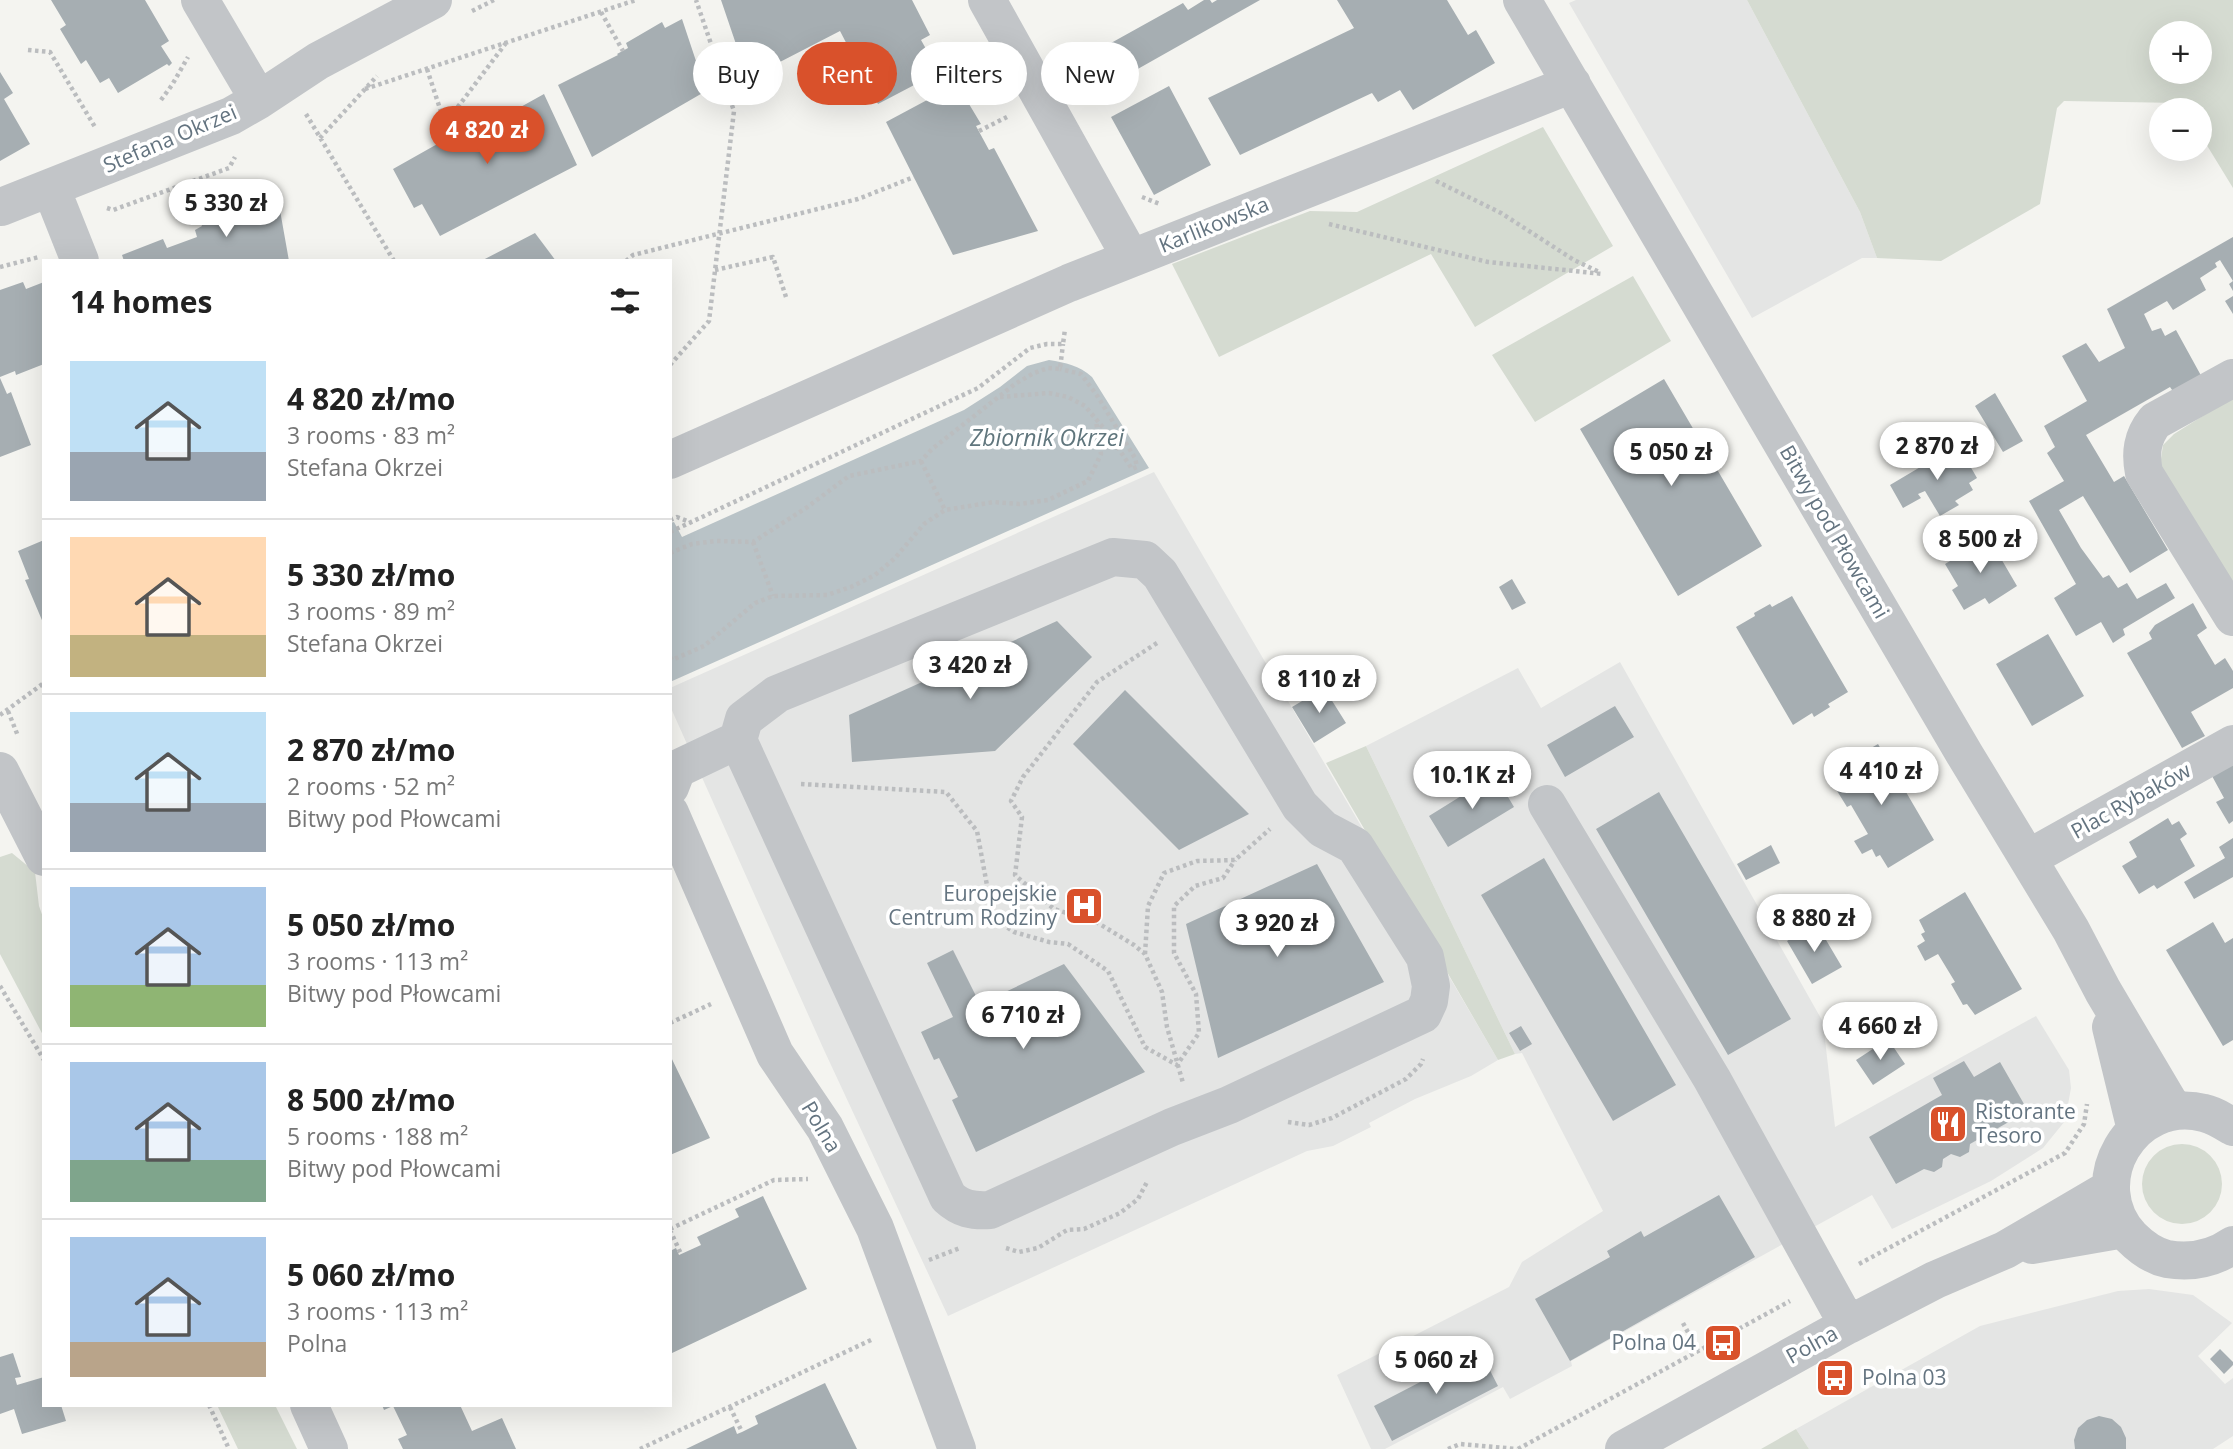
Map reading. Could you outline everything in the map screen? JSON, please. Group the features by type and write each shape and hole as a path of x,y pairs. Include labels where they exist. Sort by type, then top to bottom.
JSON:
{"street":[{"name":"Stefana Okrzei","path":"200,0 260,100"},
{"name":"Stefana Okrzei","path":"1,207 231,116 318,61 433,0"},
{"name":"Karlikowska","path":"987,0 1131,258 1572,84"},
{"name":"Bitwy pod Płowcami","path":"1522,0 1965,755 2029,858 2103,991 2175,1111"},
{"path":"51,188 66,257"},
{"path":"672,459 1131,258"},
{"path":"2233,378 2155,421 2143,440 2142,463 2144,473 2233,617"},
{"path":"1113,557 1145,560 1160,574 1190,624 1300,806 1323,829 1355,846 1425,957 1431,986 1429,1001 1423,1014 1229,1105 1172,1127 990,1210 975,1211 958,1207 948,1197 738,740 744,719 777,694 1113,557"},
{"path":"672,783 677,769 738,740"},
{"name":"Plac Rybaków","path":"2029,858 2233,744"},
{"path":"10,757 42,851"},
{"path":"1547,804 1712,1079 1848,1325"},
{"name":"Polna","path":"672,818 775,1054 825,1128 875,1227 957,1449"},
{"name":"Bitwy pod Płowcami","path":"2103,991 2136,1130"},
{"path":"2224,1260 2183,1262 2160,1257 2140,1246 2124,1229 2114,1209 2110,1188 2117,1156 2125,1142 2136,1130 2154,1118 2175,1111 2205,1113 2233,1126"},
{"name":"Polna","path":"1624,1449 1848,1325 1935,1280 2006,1250 2110,1188"},
{"name":"Polna","path":"2006,1250 2124,1229"},
{"path":"310,1407 330,1449"}],"path":[{"path":"365,89 636,0"},
{"path":"672,363 709,321 734,111 696,0"},
{"path":"601,12 623,51"},
{"path":"445,124 506,43"},
{"path":"28,50 50,52 95,127"},
{"path":"155,107 172,85 191,50"},
{"path":"427,69 445,124 454,142"},
{"path":"320,138 380,72"},
{"path":"301,106 393,259"},
{"path":"979,131 1001,120"},
{"path":"1318,225 1330,224 1488,262 1603,274 1574,260 1501,213 1426,176 1395,153"},
{"path":"628,259 633,255 858,199 914,177"},
{"path":"189,183 201,213"},
{"path":"1149,200 1215,225"},
{"path":"715,270 774,257 786,298"},
{"path":"0,267 42,261"},
{"path":"1060,369 1069,283"},
{"path":"672,531 978,388 1030,348 1063,344"},
{"path":"672,552 704,542 752,542 806,508 849,476 921,461 932,449 999,397 1034,373 1048,368 1081,374 1135,458 1136,467 1132,470 1111,437 1085,407 1068,397 1049,393 999,397"},
{"path":"672,660 704,646 755,603 773,596 827,595 875,575 895,558 924,524 945,510 994,502 1019,504 1048,500 1088,481 1101,454 1096,421"},
{"path":"921,461 945,510"},
{"path":"672,519 677,517 691,522"},
{"path":"752,542 773,596"},
{"path":"1183,1083 1167,1027 1162,992 1145,954 1098,923 1054,909 1015,875 1021,817 1011,801 1023,777 1097,682 1131,658 1190,624"},
{"path":"0,715 42,685"},
{"path":"8,711 10,757"},
{"path":"763,794 806,783 946,792 977,831 993,918 1014,932 1049,942 1068,944 1108,971 1145,1047 1177,1065"},
{"path":"1177,1065 1199,1033 1196,994 1174,953 1174,906 1195,886 1223,878 1234,860 1270,829 1295,798"},
{"path":"1145,954 1148,906 1164,873 1197,861 1234,860"},
{"path":"0,986 42,1057"},
{"path":"672,1022 722,999"},
{"path":"672,1229 774,1180 807,1180"},
{"path":"672,1234 681,1254"},
{"path":"893,1275 965,1245"},
{"path":"1683,1323 1698,1351"},
{"path":"640,1449 880,1336"},
{"path":"209,1407 229,1449"},
{"path":"730,1407 742,1432"},
{"path":"1448,1449 1460,1444 1517,1449"}],"shaded area":[{"path":"1576,0 1747,0 1860,212 1877,258 1862,258 1752,318 1569,3"},
{"path":"1747,0 2233,0 2233,188 2212,154 2212,98 2149,98 2149,102 2064,101 2057,108 2040,204 1941,261 1877,258 1860,212"},
{"path":"1543,127 1613,246 1475,327 1431,254 1219,357 1172,264 1310,211 1357,212"},
{"path":"1633,276 1671,341 1535,422 1492,355"},
{"path":"2233,397 2233,595 2160,466 2163,445 2174,434"},
{"name":"Europejskie Centrum Rodziny","path":"1154,472 1498,1060 1471,1076 1415,1099 1369,1123 1371,1127 1333,1146 1307,1151 948,1316 824,1050 672,710 672,687"},
{"path":"1620,662 1823,1022 1835,1127 2036,1016 2069,1070 2071,1088 2065,1121 2043,1148 1991,1181 1892,1229 1872,1195 1571,1361 1572,1366 1510,1399 1503,1387 1385,1449 1371,1449 1337,1375 1509,1287 1522,1262 1603,1211 1522,1053 1515,1054 1366,746 1518,668 1541,708"},
{"path":"1366,746 1515,1054 1498,1060 1326,763"},
{"path":"12,853 35,872 42,914 42,1033 0,954 0,857"},
{"path":"2182,1144 2197,1147 2210,1156 2219,1169 2222,1184 2219,1199 2210,1212 2197,1221 2182,1224 2167,1221 2154,1212 2145,1199 2142,1184 2145,1169 2154,1156 2167,1147"},
{"path":"2149,1289 2193,1295 2232,1323 2198,1356 2225,1384 2233,1378 2233,1436 2213,1449 1809,1449 1796,1429 1980,1326 2118,1291"},
{"path":"218,1407 276,1407 297,1449 238,1449"},
{"path":"1796,1429 1809,1449 1761,1449"}],"water":[{"name":"Zbiornik Okrzei","path":"1049,360 1077,367 1092,377 1149,468 672,681 672,522 682,537 964,410 1027,366"}],"building":[{"path":"51,0 145,0 169,41 161,46 172,63 118,93 109,78 100,83 86,60 81,64 60,29 66,25"},
{"path":"721,0 912,0 930,35 921,40 922,42 911,42 911,87 897,94 897,42 846,42 840,31 819,42 797,42 797,53 783,60 783,42 735,42"},
{"path":"1204,0 1210,0 1212,3 1217,0 1260,0 1139,68 1139,42 1113,42 1183,3 1188,10"},
{"path":"1337,0 1447,0 1468,35 1476,30 1495,63 1413,110 1400,90 1378,102 1372,93 1240,155 1208,98 1354,28"},
{"path":"682,19 693,52 693,99 592,157 558,85 618,55 628,48 626,43 662,22 665,28"},
{"path":"0,72 13,93 4,99 30,144 0,161"},
{"path":"1169,86 1211,165 1154,195 1111,117 1133,105 1139,105 1139,102"},
{"path":"544,94 577,165 440,236 422,204 414,208 393,169 448,138 451,144 463,139"},
{"path":"918,105 970,105 981,124 976,126 989,150 994,148 1038,231 953,255 886,122"},
{"path":"278,199 289,259 123,259 122,255 163,239 167,248 197,237 195,230 202,226 198,215 201,213 214,209 219,221"},
{"path":"535,233 554,259 485,259"},
{"path":"2233,237 2233,281 2220,260 2215,263 2217,267 2200,278 2206,290 2173,310 2167,301 2144,314 2152,331 2161,328 2165,336 2176,330 2204,381 2177,397 2170,387 2086,435 2114,482 2124,476 2168,550 2130,573 2083,496 2059,510 2081,548 2103,578 2109,575 2118,588 2127,583 2137,599 2166,583 2175,598 2123,629 2125,635 2113,643 2101,622 2076,636 2054,598 2076,584 2029,501 2064,481 2047,453 2055,447 2044,426 2087,401 2062,356 2086,343 2099,362 2125,348 2107,309"},
{"path":"23,282 26,289 42,283 42,365 16,375 15,371 0,377 0,290"},
{"path":"2233,296 2233,314 2225,301"},
{"path":"0,378 7,394 11,392 31,445 0,457"},
{"path":"1664,379 1762,546 1678,596 1580,429"},
{"path":"1995,393 2023,441 2003,452 1975,406"},
{"path":"1949,450 1953,456 1962,452 1977,478 1969,483 1973,490 1955,501 1959,505 1940,516 1925,491 1918,494 1921,498 1903,508 1890,485"},
{"path":"1989,538 2017,586 1989,604 1985,598 1964,610 1952,590 1958,586 1945,564"},
{"path":"42,541 42,620 25,580 29,579 18,551"},
{"path":"1512,579 1526,603 1512,610 1499,587"},
{"path":"1792,596 1848,692 1828,704 1830,707 1814,717 1812,713 1793,725 1736,627 1770,604 1772,607"},
{"path":"2193,603 2207,628 2197,635 2215,665 2225,658 2233,671 2233,688 2191,712 2205,736 2182,748 2127,653 2152,639 2149,633 2155,625"},
{"path":"1057,621 1092,657 995,751 852,762 849,715"},
{"path":"2048,634 2084,696 2032,726 1996,664"},
{"path":"1324,688 1346,723 1314,743 1292,707"},
{"path":"1125,690 1249,814 1179,850 1073,744"},
{"path":"1615,706 1634,737 1565,777 1547,745"},
{"path":"1878,744 1934,840 1888,868 1880,855 1876,857 1872,849 1862,854 1854,841 1868,834 1851,805 1847,807 1834,786 1838,784 1831,771"},
{"path":"2233,765 2233,821 2229,824 2216,802 2224,798 2212,776"},
{"path":"1495,775 1514,807 1448,847 1429,816"},
{"path":"1659,792 1791,1019 1728,1055 1596,829"},
{"path":"2168,818 2172,825 2179,821 2187,834 2180,839 2195,866 2157,889 2154,885 2139,894 2122,866 2137,857 2129,842"},
{"path":"2233,838 2233,877 2194,899 2184,882 2225,858 2219,847"},
{"path":"1771,845 1780,863 1746,880 1737,864"},
{"path":"1544,858 1676,1085 1613,1121 1481,895"},
{"path":"1317,864 1384,982 1218,1058 1186,924"},
{"path":"1965,892 2022,989 1975,1015 1967,1004 1963,1005 1951,984 1955,982 1938,954 1925,961 1917,946 1925,941 1921,934 1925,932 1919,920"},
{"path":"2213,922 2225,943 2233,938 2233,1040 2223,1046 2166,950"},
{"path":"1816,923 1842,967 1812,984 1787,941"},
{"path":"953,950 980,1004 1064,964 1145,1072 976,1152 952,1100 958,1097 939,1058 934,1060 921,1032 953,1017 927,963"},
{"path":"1521,1026 1532,1044 1520,1051 1509,1033"},
{"path":"1888,1039 1905,1064 1873,1085 1856,1060"},
{"path":"672,1059 710,1138 672,1154"},
{"name":"Ristorante Tesoro","path":"1964,1061 1974,1077 2000,1062 2028,1111 1970,1144 1969,1152 1960,1157 1951,1154 1943,1159 1942,1167 1934,1172 1924,1169 1896,1184 1869,1137 1942,1095 1933,1078"},
{"path":"1719,1195 1755,1257 1570,1361 1535,1299 1610,1257 1607,1251 1641,1231 1644,1237"},
{"path":"763,1196 807,1289 672,1353 672,1250 676,1248 679,1255 701,1245 697,1237 739,1217 735,1209"},
{"path":"2220,1349 2233,1362 2224,1374 2210,1359"},
{"path":"1480,1351 1498,1386 1392,1441 1374,1406"},
{"path":"13,1353 21,1377 15,1378 17,1385 42,1378 42,1407 62,1407 66,1421 22,1434 14,1409 0,1414 0,1357"},
{"path":"825,1383 857,1449 686,1449 734,1426 737,1434 742,1432 758,1424 755,1416"},
{"path":"393,1407 461,1407 472,1431 502,1418 516,1449 403,1449 398,1439 407,1435"},
{"path":"2099,1416 2112,1419 2121,1427 2126,1438 2126,1449 2075,1449 2074,1440 2078,1428 2087,1420"}],"place":[{"name":"Europejskie Centrum Rodziny","path":"1084,906"},
{"name":"Ristorante Tesoro","path":"1948,1124"},
{"name":"Polna 04","path":"1723,1343"},
{"name":"Polna 03","path":"1835,1378"}]}
